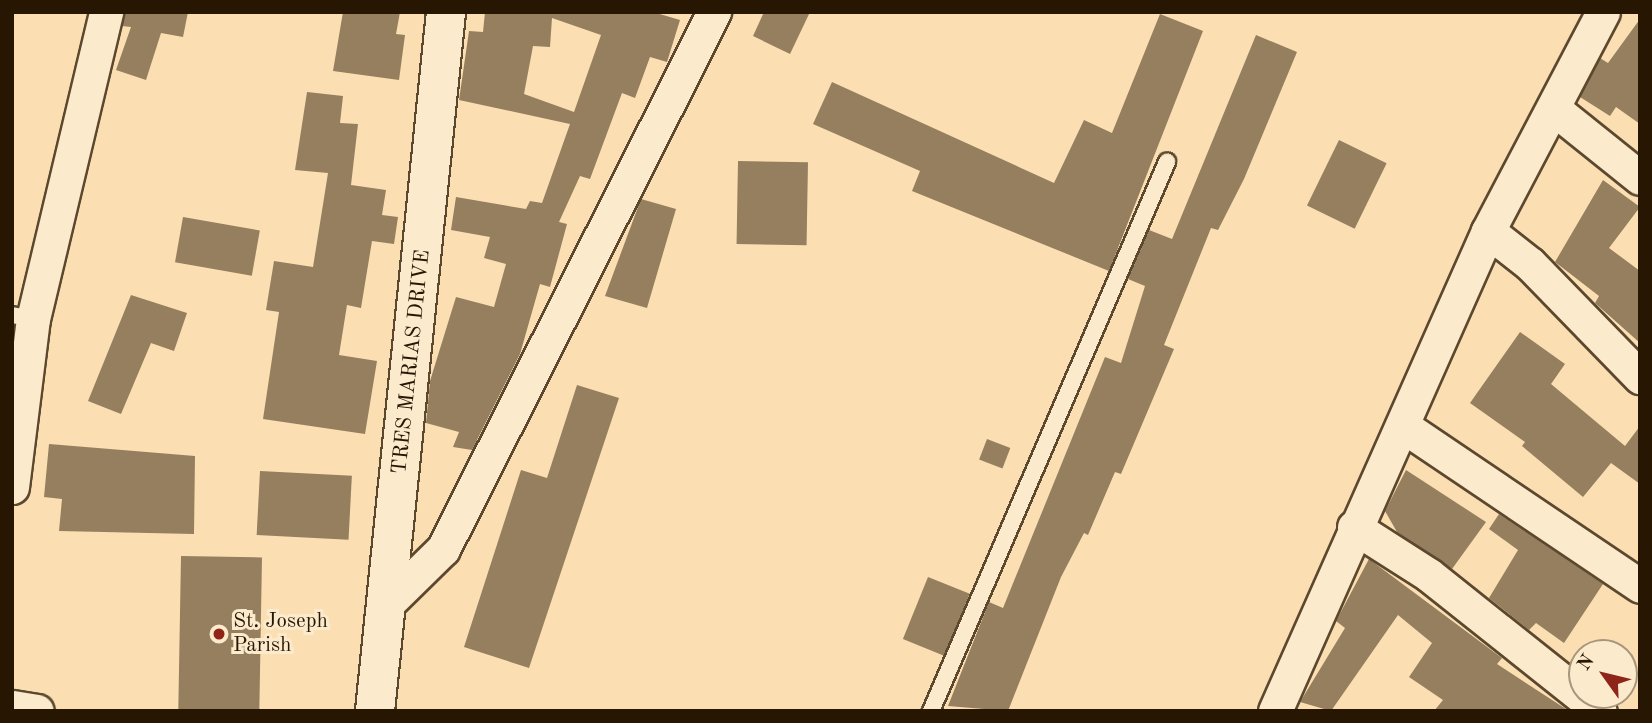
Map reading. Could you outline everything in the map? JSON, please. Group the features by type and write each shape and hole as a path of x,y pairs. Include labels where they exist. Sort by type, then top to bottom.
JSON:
{"main road":[{"name":"TRES MARIAS DRIVE","path":"375,711 446,12"}],"street":[{"path":"12,488 23,317 106,12"},
{"path":"388,603 443,549 714,12"},
{"path":"1275,711 1354,527 1403,426 1488,231 1554,110 1603,12"},
{"path":"1554,110 1640,178"},
{"path":"1488,231 1530,264 1640,377"},
{"path":"1403,426 1640,586"},
{"path":"1354,527 1429,575 1600,711"},
{"path":"12,707 37,711"}],"lane":[{"path":"931,711 1167,162"}],"building":[{"path":"125,12 188,12 183,37 161,33 146,80 116,70 131,27 122,26"},
{"path":"343,12 400,12 396,34 405,35 399,80 333,71"},
{"path":"485,12 653,12 680,20 667,62 650,57 635,98 622,93 590,179 580,176 559,222 567,224 550,287 540,284 520,354 472,450 453,447 459,432 426,423 430,381 456,297 494,307 506,264 484,258 490,237 451,230 456,197 526,209 530,201 542,203 570,124 459,100 469,31 483,32","holes":["552,18 601,35 574,112 524,94 533,46 550,47"]},
{"path":"764,12 810,12 790,54 753,36"},
{"path":"1160,14 1203,31 1109,271 912,191 920,171 813,124 832,82 1054,183 1084,120 1112,133"},
{"path":"1640,19 1640,124 1616,107 1610,116 1580,97 1600,58 1608,63"},
{"path":"1256,35 1297,52 1244,179 1218,230 1211,228 1164,345 1174,349 1121,474 1115,472 1088,535 1084,533 1061,577 1008,711 948,706 989,602 1003,608 1105,357 1121,363 1145,286 1128,279 1149,230 1172,239"},
{"path":"307,92 343,96 340,123 358,124 351,185 386,190 382,215 398,217 394,244 372,241 361,308 347,305 339,355 377,361 365,434 263,419 279,312 266,310 274,261 313,267 328,173 295,170"},
{"path":"1339,140 1387,163 1355,229 1307,206"},
{"path":"738,161 808,162 807,245 737,244"},
{"path":"1603,180 1640,207 1609,248 1640,271 1640,343 1595,303 1599,296 1555,262"},
{"path":"641,199 676,209 647,308 605,296"},
{"path":"183,217 260,231 252,276 175,262"},
{"path":"131,295 187,313 174,351 151,343 121,414 88,401"},
{"path":"1520,332 1565,364 1551,384 1625,446 1640,426 1640,484 1611,463 1583,497 1522,446 1525,442 1470,403"},
{"path":"577,385 619,398 529,668 464,647 521,470 547,478"},
{"path":"987,439 1010,448 1002,468 979,460"},
{"path":"49,444 195,456 194,534 59,531 62,499 44,497"},
{"path":"1406,470 1486,522 1452,569 1397,532 1385,511"},
{"path":"260,471 352,476 349,540 257,535"},
{"path":"1499,514 1603,584 1564,643 1536,623 1529,630 1489,598 1518,550 1489,529"},
{"name":"St. Joseph Parish","path":"181,556 262,557 259,711 178,711"},
{"path":"1369,559 1502,658 1497,664 1569,711 1434,711 1443,700 1409,677 1432,643 1398,615 1331,711 1300,702 1345,628 1336,621"},
{"path":"928,577 970,594 945,656 903,639"}],"place":[{"name":"St. Joseph Parish","path":"219,634"}]}
